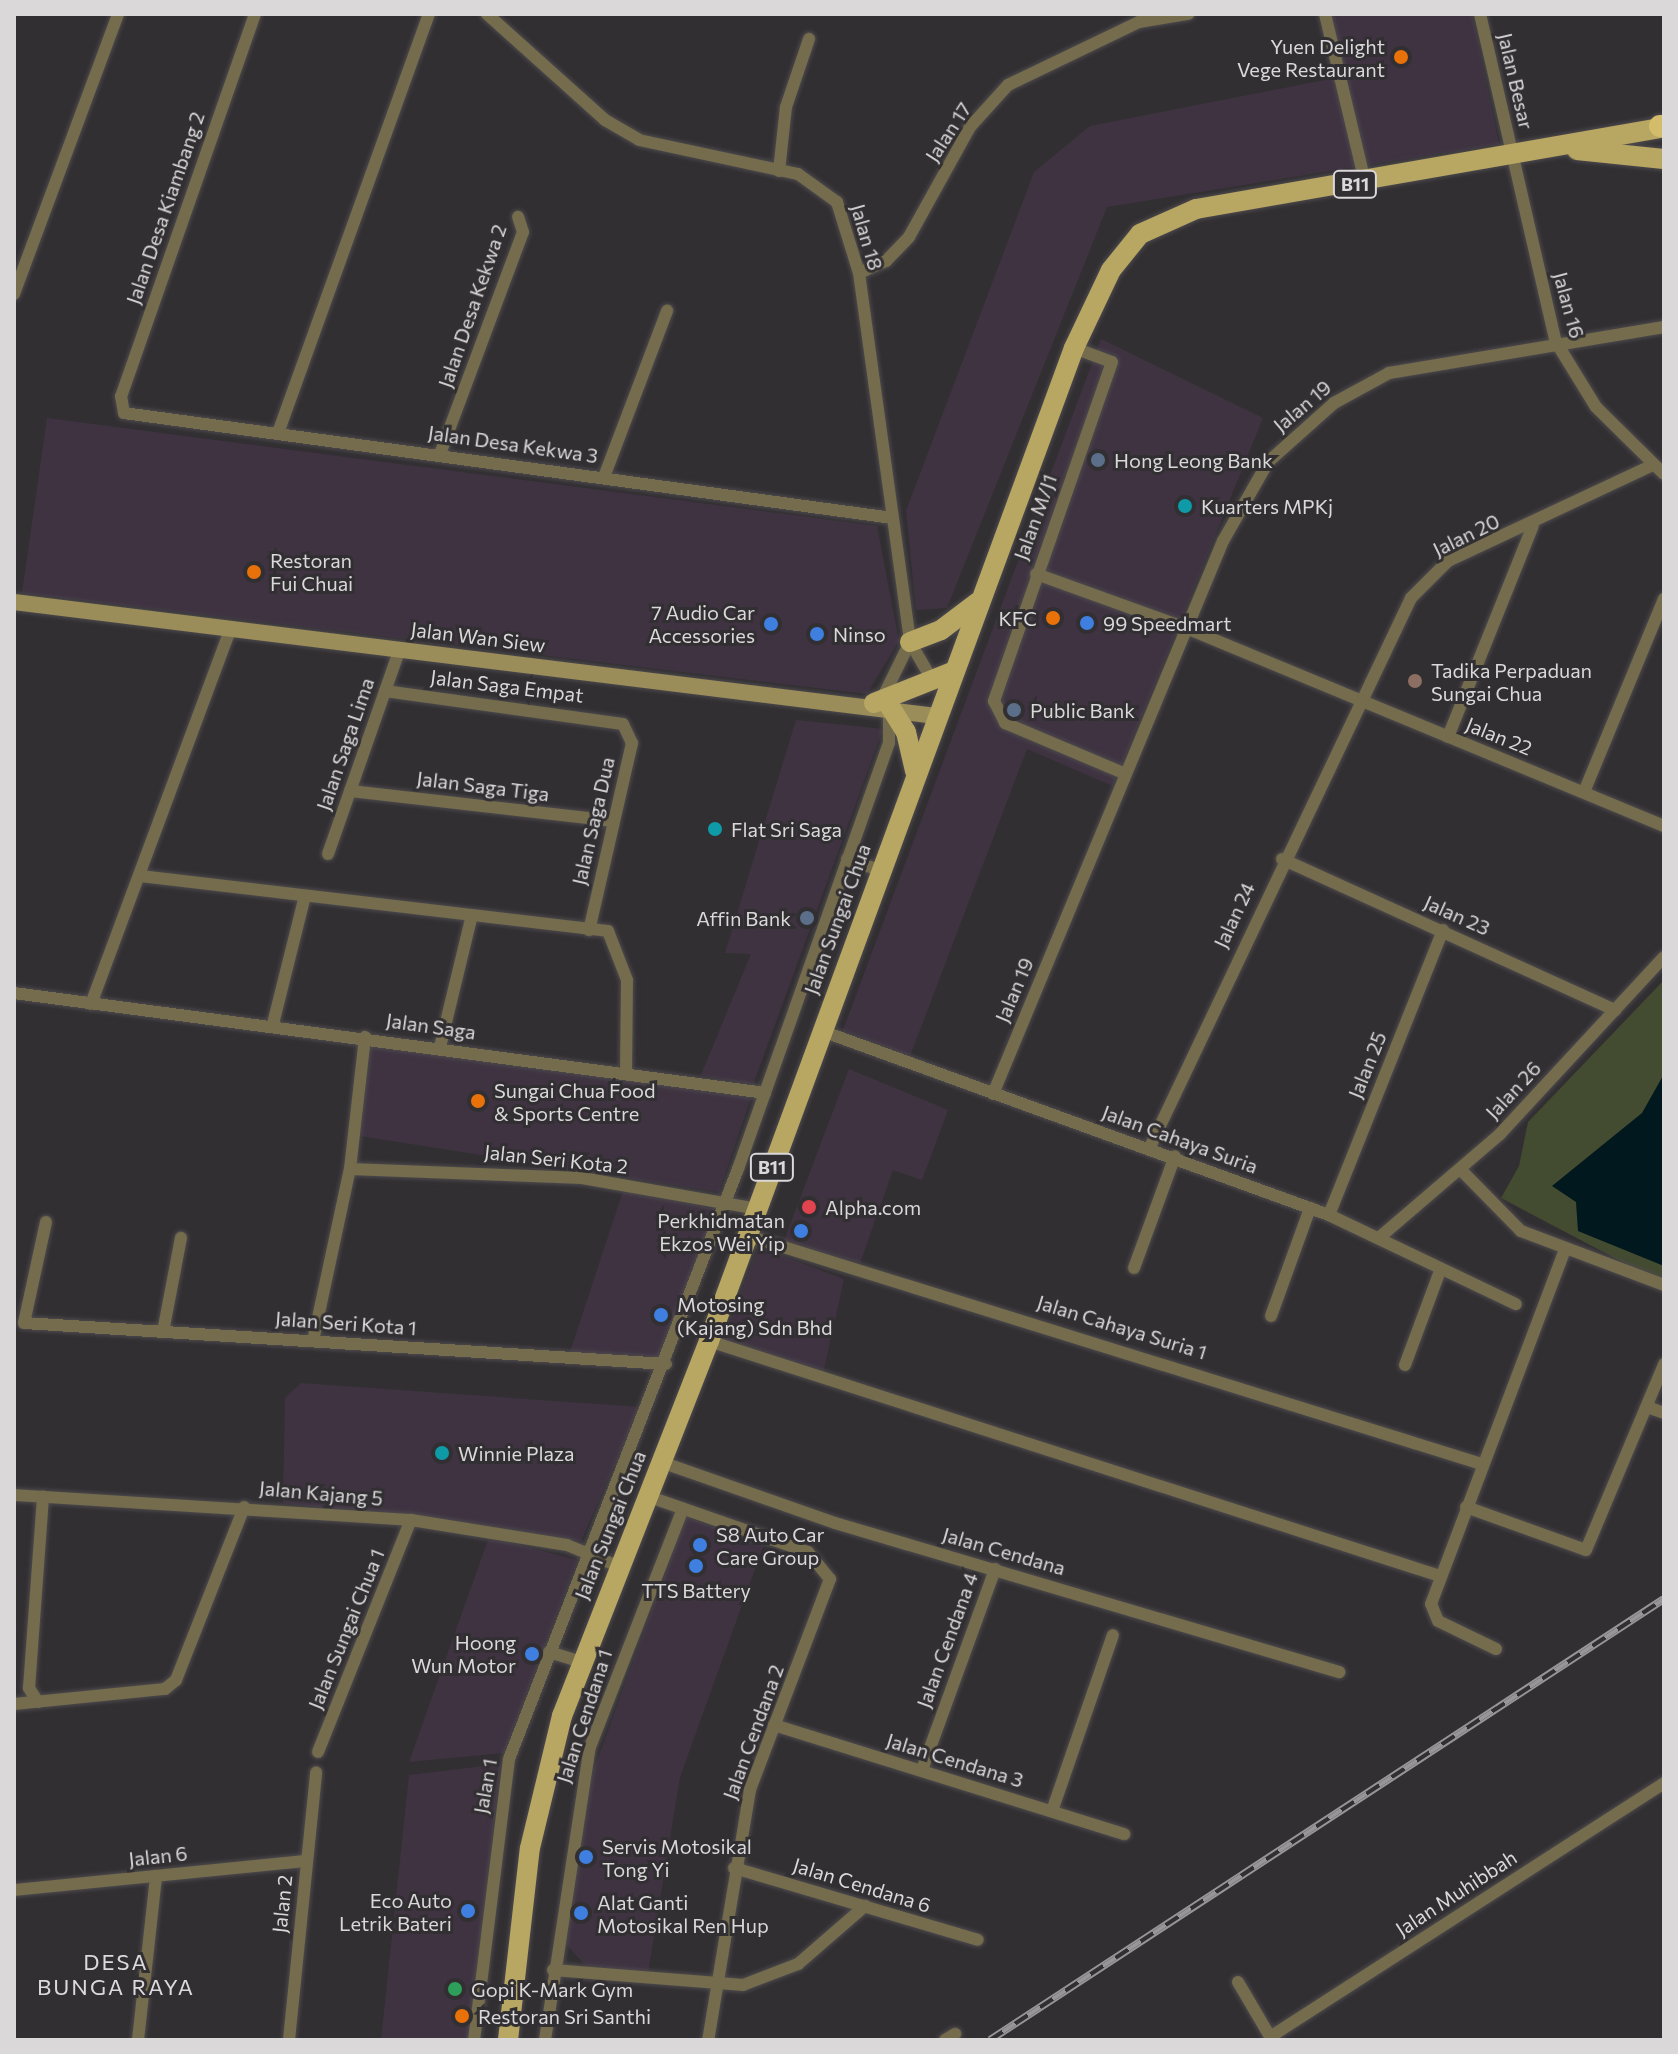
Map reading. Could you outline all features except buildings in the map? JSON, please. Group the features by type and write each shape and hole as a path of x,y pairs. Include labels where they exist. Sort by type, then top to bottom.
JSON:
{"main road":[{"name":"B11","path":"937,698 952,672 1074,348 1111,270 1153,225 1196,209 1514,157 1663,126"},
{"name":"B11","path":"1551,150 1664,159"},
{"path":"910,642 941,630 978,602"},
{"path":"882,704 937,698"},
{"name":"Jalan Sungai Chua","path":"508,2040 522,1904 546,1770 581,1662 748,1236 915,775 937,698"},
{"path":"882,704 909,740 915,775"}],"street":[{"path":"14,294 118,14"},
{"name":"Jalan Desa Kiambang 2","path":"126,415 121,396 255,14"},
{"path":"278,433 429,14"},
{"name":"Jalan 18","path":"487,14 605,120 639,140 779,171 827,188 859,273 910,642"},
{"name":"Jalan 17","path":"859,273 886,261 909,237 970,127 1008,85 1139,22 1188,14"},
{"path":"1325,14 1365,182"},
{"name":"Jalan Besar","path":"1480,14 1514,157"},
{"path":"779,171 786,107 809,39"},
{"name":"Jalan 16","path":"1514,157 1556,342 1596,407 1651,466 1664,474"},
{"name":"Jalan Desa Kekwa 2","path":"440,454 523,232 518,217"},
{"path":"604,477 667,311"},
{"name":"Jalan 19","path":"993,1094 1186,628 1260,473 1334,403 1408,367 1664,327"},
{"name":"Jalan M/J1","path":"1074,348 1112,362 995,693 1005,723 1126,774"},
{"name":"Jalan Desa Kekwa 3","path":"126,415 440,454 893,518"},
{"name":"Jalan 20","path":"1357,701 1401,614 1435,573 1651,466"},
{"path":"1448,737 1533,526"},
{"name":"Jalan 22","path":"1036,574 1186,628 1664,826"},
{"path":"1584,792 1664,599"},
{"name":"Jalan Wan Siew","path":"14,602 882,704 937,698"},
{"path":"91,1004 231,628"},
{"path":"1649,634 1664,640"},
{"path":"910,642 937,698"},
{"path":"882,704 892,689 910,642"},
{"name":"Jalan Saga Lima","path":"328,854 400,648"},
{"name":"Jalan Saga Empat","path":"385,691 623,724"},
{"name":"Jalan 24","path":"1150,1147 1357,701"},
{"name":"Jalan 1","path":"474,2040 501,1794 587,1552 666,1364 889,743 882,704"},
{"name":"Jalan Saga Dua","path":"589,930 632,743 623,724"},
{"name":"Jalan Saga Tiga","path":"350,791 612,821"},
{"path":"847,859 879,870"},
{"name":"Jalan 23","path":"1282,859 1615,1010"},
{"path":"140,876 304,900 608,931 623,958 626,1074"},
{"path":"273,1024 304,900"},
{"path":"440,1047 471,919"},
{"name":"Jalan 25","path":"1329,1215 1443,930"},
{"name":"Jalan 26","path":"1380,1237 1461,1170 1664,957"},
{"name":"Jalan Saga","path":"14,993 273,1024 765,1093"},
{"name":"Jalan Cahaya Suria","path":"822,1031 1175,1156 1329,1215 1380,1237 1440,1271 1516,1304"},
{"path":"313,1341 350,1169 365,1037"},
{"path":"1134,1268 1175,1156"},
{"name":"Jalan Seri Kota 2","path":"350,1169 567,1177 757,1209"},
{"path":"1461,1170 1508,1222 1564,1252 1664,1285"},
{"path":"1271,1316 1310,1208"},
{"name":"Jalan Seri Kota 1","path":"46,1222 24,1323 666,1364"},
{"name":"Jalan Cahaya Suria 1","path":"748,1236 1482,1464"},
{"path":"163,1332 181,1238"},
{"path":"1496,1649 1432,1615 1440,1576 1564,1252"},
{"path":"1405,1365 1440,1271"},
{"path":"709,1341 1440,1576"},
{"path":"1466,1507 1586,1550 1664,1364"},
{"path":"1647,1407 1664,1413"},
{"name":"Jalan Cendana","path":"661,1462 995,1569 1339,1672"},
{"name":"Jalan Kajang 5","path":"14,1495 244,1507 411,1520 587,1552 618,1566"},
{"path":"647,1496 683,1509"},
{"path":"38,1702 29,1688 43,1497"},
{"path":"14,1704 165,1689 176,1680 244,1507"},
{"name":"Jalan Cendana 2","path":"683,1509 808,1552 828,1571 829,1590 750,1790 714,1985 708,2040"},
{"name":"Jalan Cendana 1","path":"545,2040 553,1970 590,1747 683,1509"},
{"name":"Jalan Sungai Chua 1","path":"318,1752 411,1520"},
{"name":"Jalan Cendana 4","path":"922,1770 995,1569"},
{"path":"1052,1811 1113,1635"},
{"path":"549,1652 581,1662"},
{"name":"Jalan Cendana 3","path":"774,1725 1124,1834"},
{"name":"Jalan 2","path":"289,2040 316,1772"},
{"name":"Jalan Muhibbah","path":"1271,2038 1664,1783"},
{"name":"Jalan 6","path":"14,1890 307,1861"},
{"name":"Jalan Cendana 6","path":"734,1868 978,1940"},
{"path":"138,2040 156,1876"},
{"path":"553,1970 743,1985 798,1964 865,1906"},
{"path":"1238,1982 1271,2038"}],"shaded area":[{"path":"1319,14 1472,14 1499,144 1107,207 947,608 916,610 906,511 1034,172 1090,126 1335,78"},
{"path":"1101,339 1263,418 1113,786 1027,749 910,1056 843,1030"},
{"path":"47,418 877,526 899,641 867,694 22,593"},
{"path":"796,720 883,729 753,1085 701,1075 751,954 725,953"},
{"path":"370,1043 751,1098 719,1192 360,1136"},
{"path":"849,1069 948,1110 922,1180 893,1170 860,1263 784,1241"},
{"path":"623,1191 716,1209 662,1357 570,1352"},
{"path":"758,1247 844,1279 822,1378 722,1344"},
{"name":"Winnie Plaza","path":"301,1383 640,1407 581,1541 283,1503 285,1398"},
{"path":"686,1517 764,1544 680,1777 648,1973 587,1967 562,1940 586,1791"},
{"path":"489,1537 577,1560 504,1753 409,1762"},
{"path":"501,1764 468,2040 381,2040 409,1775"}],"green space":[{"path":"1664,980 1664,1284 1501,1198 1519,1166 1528,1122"}],"water":[{"path":"1664,1074 1664,1266 1578,1231 1576,1202 1552,1186 1642,1113"}],"railway":[{"path":"990,2040 1664,1599"}],"place":[{"name":"Yuen Delight Vege Restaurant","path":"1401,57"},
{"name":"Hong Leong Bank","path":"1098,460"},
{"name":"Kuarters MPKj","path":"1185,506"},
{"name":"Restoran Fui Chuai","path":"254,572"},
{"name":"KFC","path":"1053,618"},
{"name":"99 Speedmart","path":"1087,623"},
{"name":"7 Audio Car Accessories","path":"771,624"},
{"name":"Ninso","path":"817,634"},
{"name":"Tadika Perpaduan Sungai Chua","path":"1415,681"},
{"name":"Public Bank","path":"1014,710"},
{"name":"Flat Sri Saga","path":"715,829"},
{"name":"Affin Bank","path":"807,918"},
{"name":"Sungai Chua Food & Sports Centre","path":"478,1101"},
{"name":"Alpha.com","path":"809,1207"},
{"name":"Perkhidmatan Ekzos Wei Yip","path":"801,1231"},
{"name":"Motosing (Kajang) Sdn Bhd","path":"661,1315"},
{"name":"Winnie Plaza","path":"442,1453"},
{"name":"S8 Auto Car Care Group","path":"700,1545"},
{"name":"TTS Battery","path":"696,1566"},
{"name":"Hoong Wun Motor","path":"532,1654"},
{"name":"Servis Motosikal Tong Yi","path":"586,1857"},
{"name":"Eco Auto Letrik Bateri","path":"468,1911"},
{"name":"Alat Ganti Motosikal Ren Hup","path":"581,1913"},
{"name":"Gopi K-Mark Gym","path":"455,1989"},
{"name":"Restoran Sri Santhi","path":"462,2016"}],"district":[{"name":"DESA BUNGA RAYA","path":"116,1974"}]}
